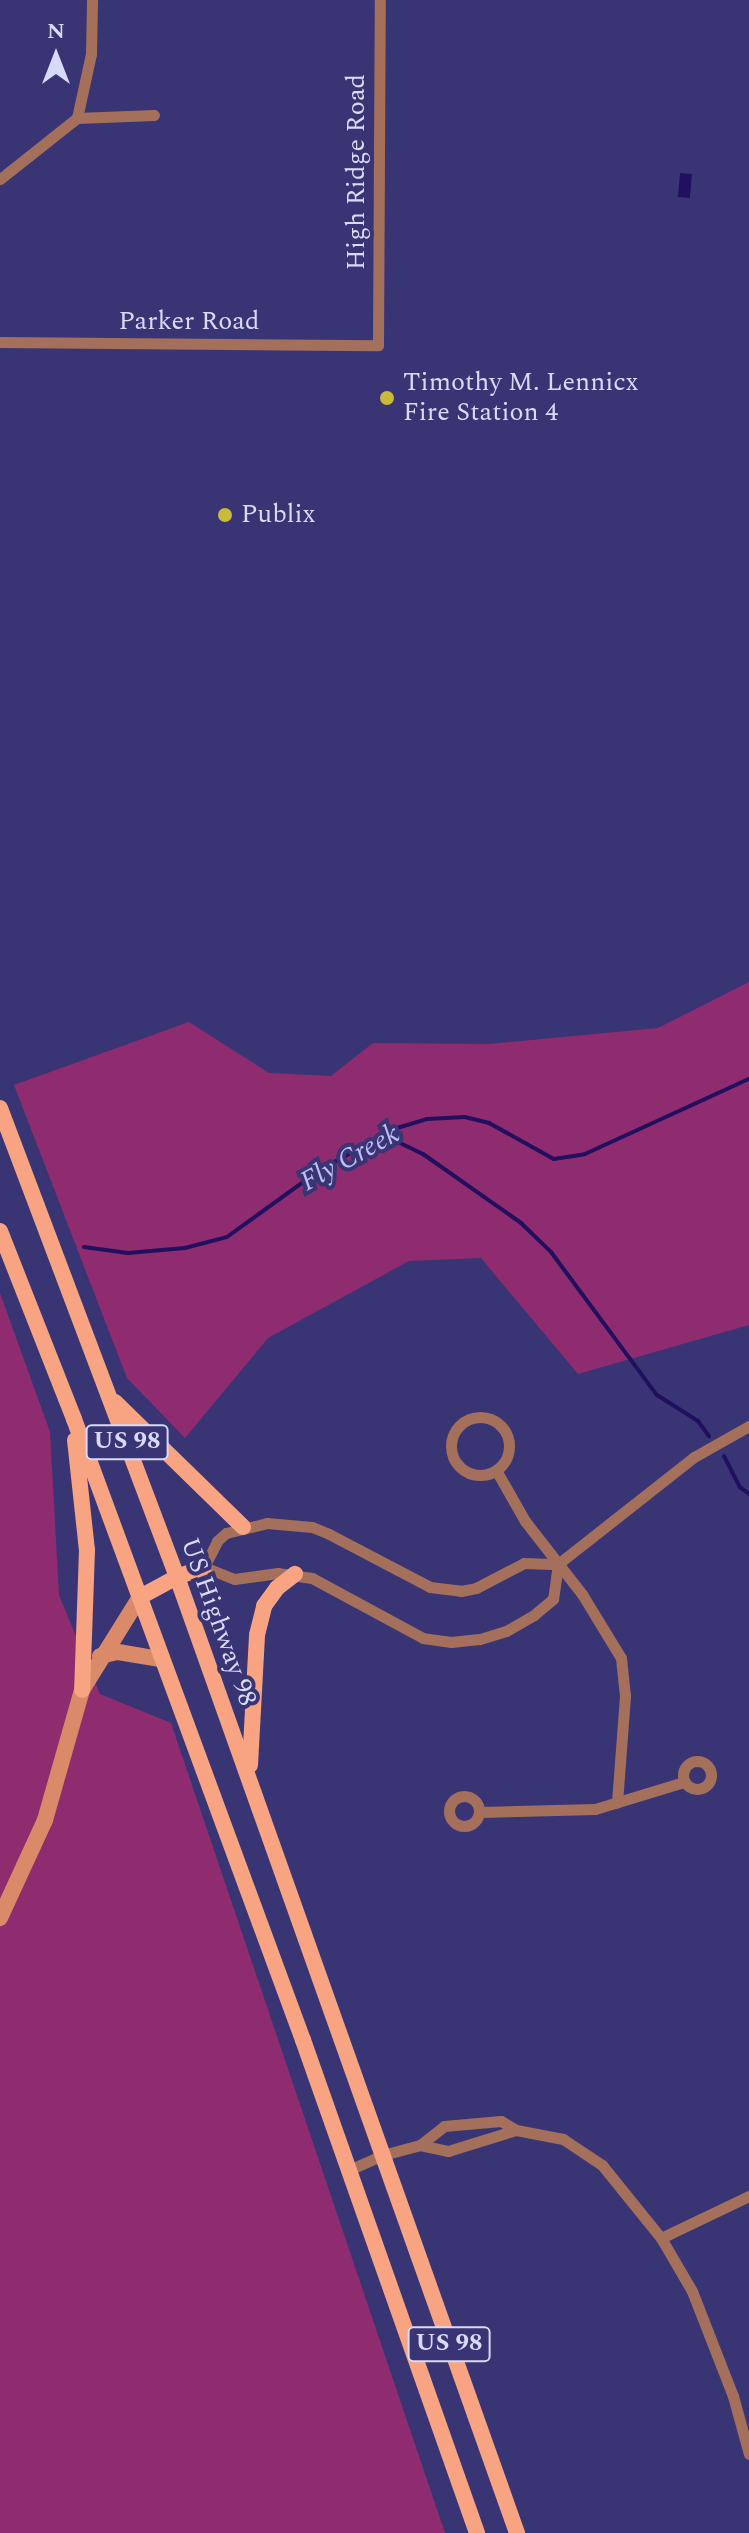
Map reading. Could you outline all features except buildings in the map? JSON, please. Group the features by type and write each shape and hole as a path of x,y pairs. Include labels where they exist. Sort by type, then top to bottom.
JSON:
{"main road":[{"name":"US Highway 98","path":"0,1108 177,1577 383,2155"},
{"name":"US 98","path":"0,1231 140,1597 160,1659 349,2170 477,2533"},
{"path":"110,1396 243,1527"},
{"path":"74,1419 87,1550 82,1690"},
{"path":"140,1597 177,1577 204,1567"},
{"path":"249,1779 257,1635 264,1606 277,1588 295,1574"},
{"name":"US 98","path":"383,2155 489,2465 517,2533"}],"street":[{"path":"77,118 91,54 92,0"},
{"name":"High Ridge Road","path":"378,345 380,0"},
{"path":"0,179 77,118 154,115"},
{"name":"Parker Road","path":"0,342 378,345"},
{"path":"487,1418 503,1428 509,1446 503,1464 496,1470 478,1475 469,1473 455,1460 451,1451 454,1433 468,1420 487,1418"},
{"path":"558,1564 553,1599 534,1615 506,1631 479,1639 451,1642 423,1638 312,1578 295,1574 234,1579 204,1567 217,1541 243,1527 267,1523 312,1527 430,1587 447,1590 476,1588 524,1563 558,1564 682,1466 749,1426"},
{"path":"496,1470 525,1521 609,1633 621,1658 625,1696 617,1803"},
{"path":"0,1918 45,1820 82,1690 100,1656 140,1597"},
{"path":"100,1656 118,1652 160,1659"},
{"path":"480,1812 595,1809 684,1782"},
{"path":"420,2145 437,2129 461,2122 501,2121 516,2130 563,2139 602,2165 661,2238 692,2291 733,2396 749,2454"},
{"path":"349,2170 383,2155 420,2145 448,2151 516,2130"},
{"path":"661,2238 749,2196"}],"shaded area":[{"path":"680,173 692,174 690,198 678,197"},
{"path":"749,982 749,1325 578,1374 481,1258 409,1261 268,1338 185,1438 127,1378 14,1085 189,1022 269,1073 331,1076 373,1043 489,1044 658,1028"},
{"path":"0,1293 50,1432 59,1595 100,1694 171,1723 445,2533 0,2533"}],"waterway":[{"name":"Fly Creek","path":"84,1247 128,1253 185,1248 227,1237 320,1170 376,1139 390,1138 394,1129 427,1119 465,1117 489,1123 554,1159 585,1154 749,1079"},
{"path":"390,1138 423,1154 521,1223 551,1252 657,1395 698,1421 709,1436"},
{"path":"724,1456 740,1487 749,1494"}],"place":[{"name":"Timothy M. Lennicx Fire Station 4","path":"387,398"},
{"name":"Publix","path":"225,515"}]}
